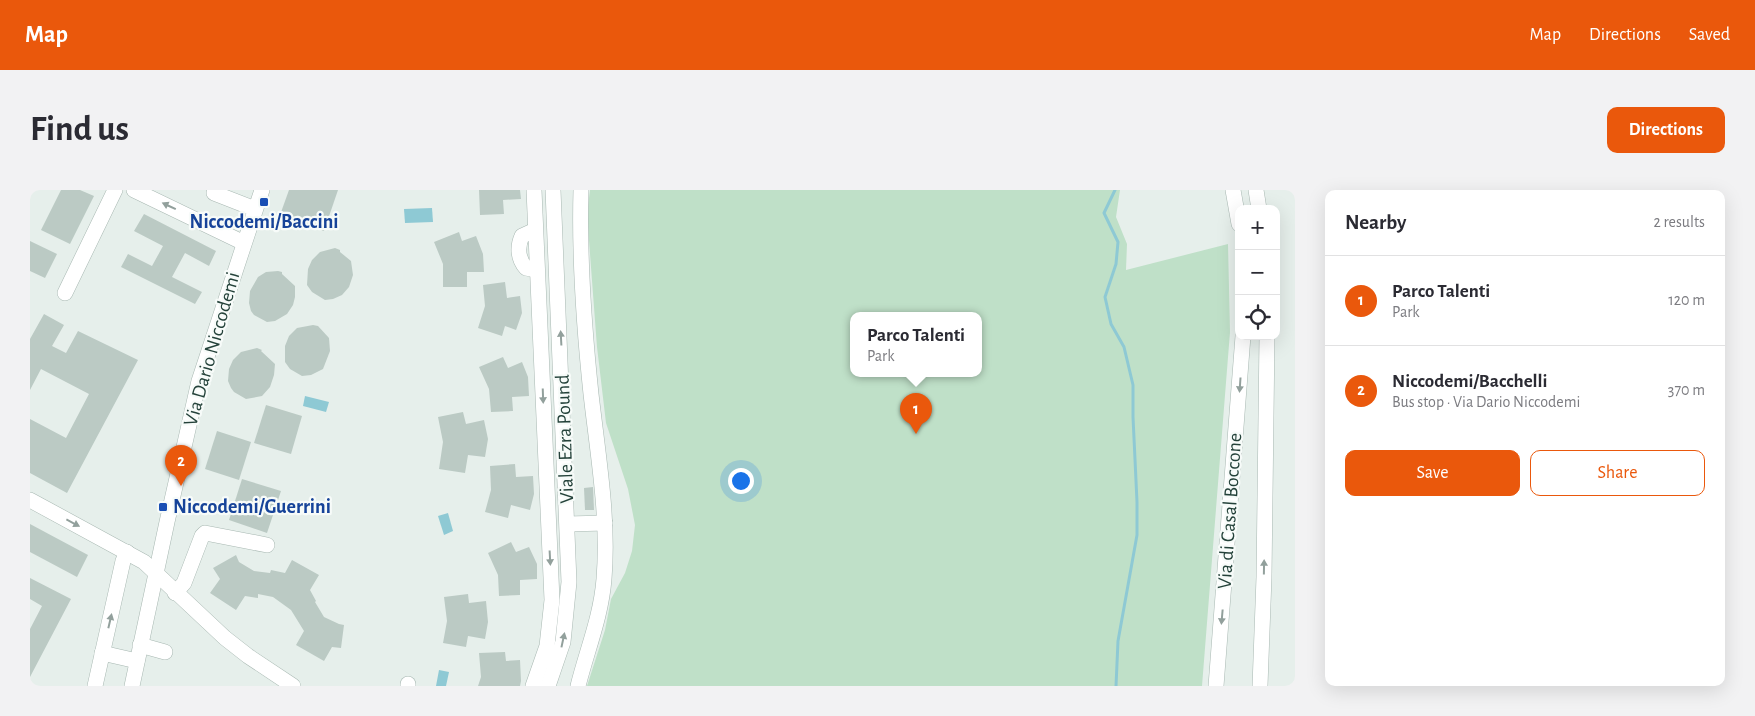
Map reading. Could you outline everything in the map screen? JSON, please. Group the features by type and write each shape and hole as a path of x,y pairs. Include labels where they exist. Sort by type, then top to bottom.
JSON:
{"street":[{"path":"65,293 115,190"},
{"path":"134,190 244,243"},
{"name":"Via Dario Niccodemi","path":"132,686 199,381 262,190"},
{"name":"Viale Ezra Pound","path":"533,686 547,646 552,600 534,190"},
{"name":"Viale Ezra Pound","path":"548,686 561,647 570,582 554,190"},
{"path":"578,686 594,633 604,582 605,560 602,477 591,392 585,318 581,190"},
{"path":"1233,190 1236,205"},
{"path":"1259,205 1260,191"},
{"path":"214,193 255,209"},
{"name":"Via di Casal Boccone","path":"1216,686 1243,340"},
{"name":"Via di Casal Boccone","path":"1260,686 1264,577 1267,340"},
{"path":"542,358 562,358"},
{"path":"30,500 144,562 175,593 236,647 293,686"},
{"path":"568,524 604,523"},
{"path":"175,593 184,583 202,536 205,533 267,545"},
{"path":"95,686 123,561 127,552"},
{"path":"140,645 165,652"},
{"path":"102,653 137,661"}],"green space":[{"path":"590,190 1120,190 1116,217 1127,244 1126,270 1228,244 1230,332 1202,686 587,686 605,630 611,599 625,573 632,551 635,525 628,489 606,423 597,347 587,214"}],"water":[{"path":"432,208 433,222 405,223 404,209"},
{"path":"305,396 329,402 326,412 303,406"},
{"path":"448,513 453,531 444,535 438,516"},
{"path":"439,670 449,672 446,686 436,686"}],"building":[{"path":"61,190 80,190 94,196 70,244 41,230"},
{"path":"289,190 338,190 324,231 280,215"},
{"path":"479,190 520,190 521,199 503,200 504,214 480,215"},
{"path":"144,214 216,251 209,266 185,253 172,277 202,292 195,304 121,267 128,254 152,266 163,246 134,231"},
{"path":"459,232 462,241 476,236 483,254 484,272 467,272 467,287 443,287 443,264 434,242"},
{"path":"30,241 57,254 45,278 30,271"},
{"path":"335,248 340,250 351,261 353,275 349,287 342,295 325,300 312,292 307,285 308,269 312,260 320,252"},
{"path":"266,272 282,272 295,286 295,297 293,305 287,314 275,321 267,322 254,315 251,311 249,303 250,291 258,277"},
{"path":"505,282 507,298 520,296 522,313 516,330 505,326 502,336 478,328 485,306 483,285"},
{"path":"44,314 64,325 52,346 66,353 78,331 138,360 67,493 30,473 30,419 66,438 89,394 41,369 30,390 30,339"},
{"path":"318,326 329,338 330,351 323,369 311,375 302,376 290,369 285,362 285,346 289,336 297,328"},
{"path":"257,348 262,350 275,364 274,375 270,387 262,396 246,399 231,388 228,381 229,369 233,360 241,352"},
{"path":"503,357 508,368 522,362 528,377 529,396 512,397 513,411 491,412 489,389 479,367"},
{"path":"266,405 302,416 291,454 254,443"},
{"path":"463,412 466,424 484,420 488,439 485,457 468,455 465,473 439,469 443,442 438,417"},
{"path":"217,431 251,442 239,480 205,469"},
{"path":"515,464 516,477 533,476 534,494 530,510 511,505 508,518 485,512 491,490 490,466"},
{"path":"242,479 281,491 267,533 229,520"},
{"path":"593,487 594,510 585,510 584,488"},
{"path":"30,524 88,555 77,577 30,552"},
{"path":"511,542 516,552 529,547 537,564 537,579 520,580 520,595 499,596 498,575 488,553"},
{"path":"236,555 239,562 254,571 270,573 271,570 285,573 292,560 319,575 310,590 324,617 344,625 341,648 332,647 324,661 296,645 304,631 291,610 273,597 258,594 258,598 245,596 236,610 210,593 220,579 213,568"},
{"path":"30,578 71,599 30,677 30,629 42,606 30,599"},
{"path":"468,594 469,603 486,601 488,622 485,639 468,636 466,647 443,643 447,621 444,597"},
{"path":"505,652 506,661 520,660 520,686 478,686 481,677 479,653"}],"waterway":[{"path":"1115,190 1104,213 1118,242 1116,264 1105,297 1111,324 1124,347 1133,385 1137,502 1137,535 1118,641 1116,686"}],"place":[{"name":"Niccodemi/Baccini","path":"264,202"},
{"name":"Parco Talenti","path":"916,434"},
{"name":"Niccodemi/Bacchelli","path":"181,486"},
{"name":"Niccodemi/Guerrini","path":"163,507"}]}
